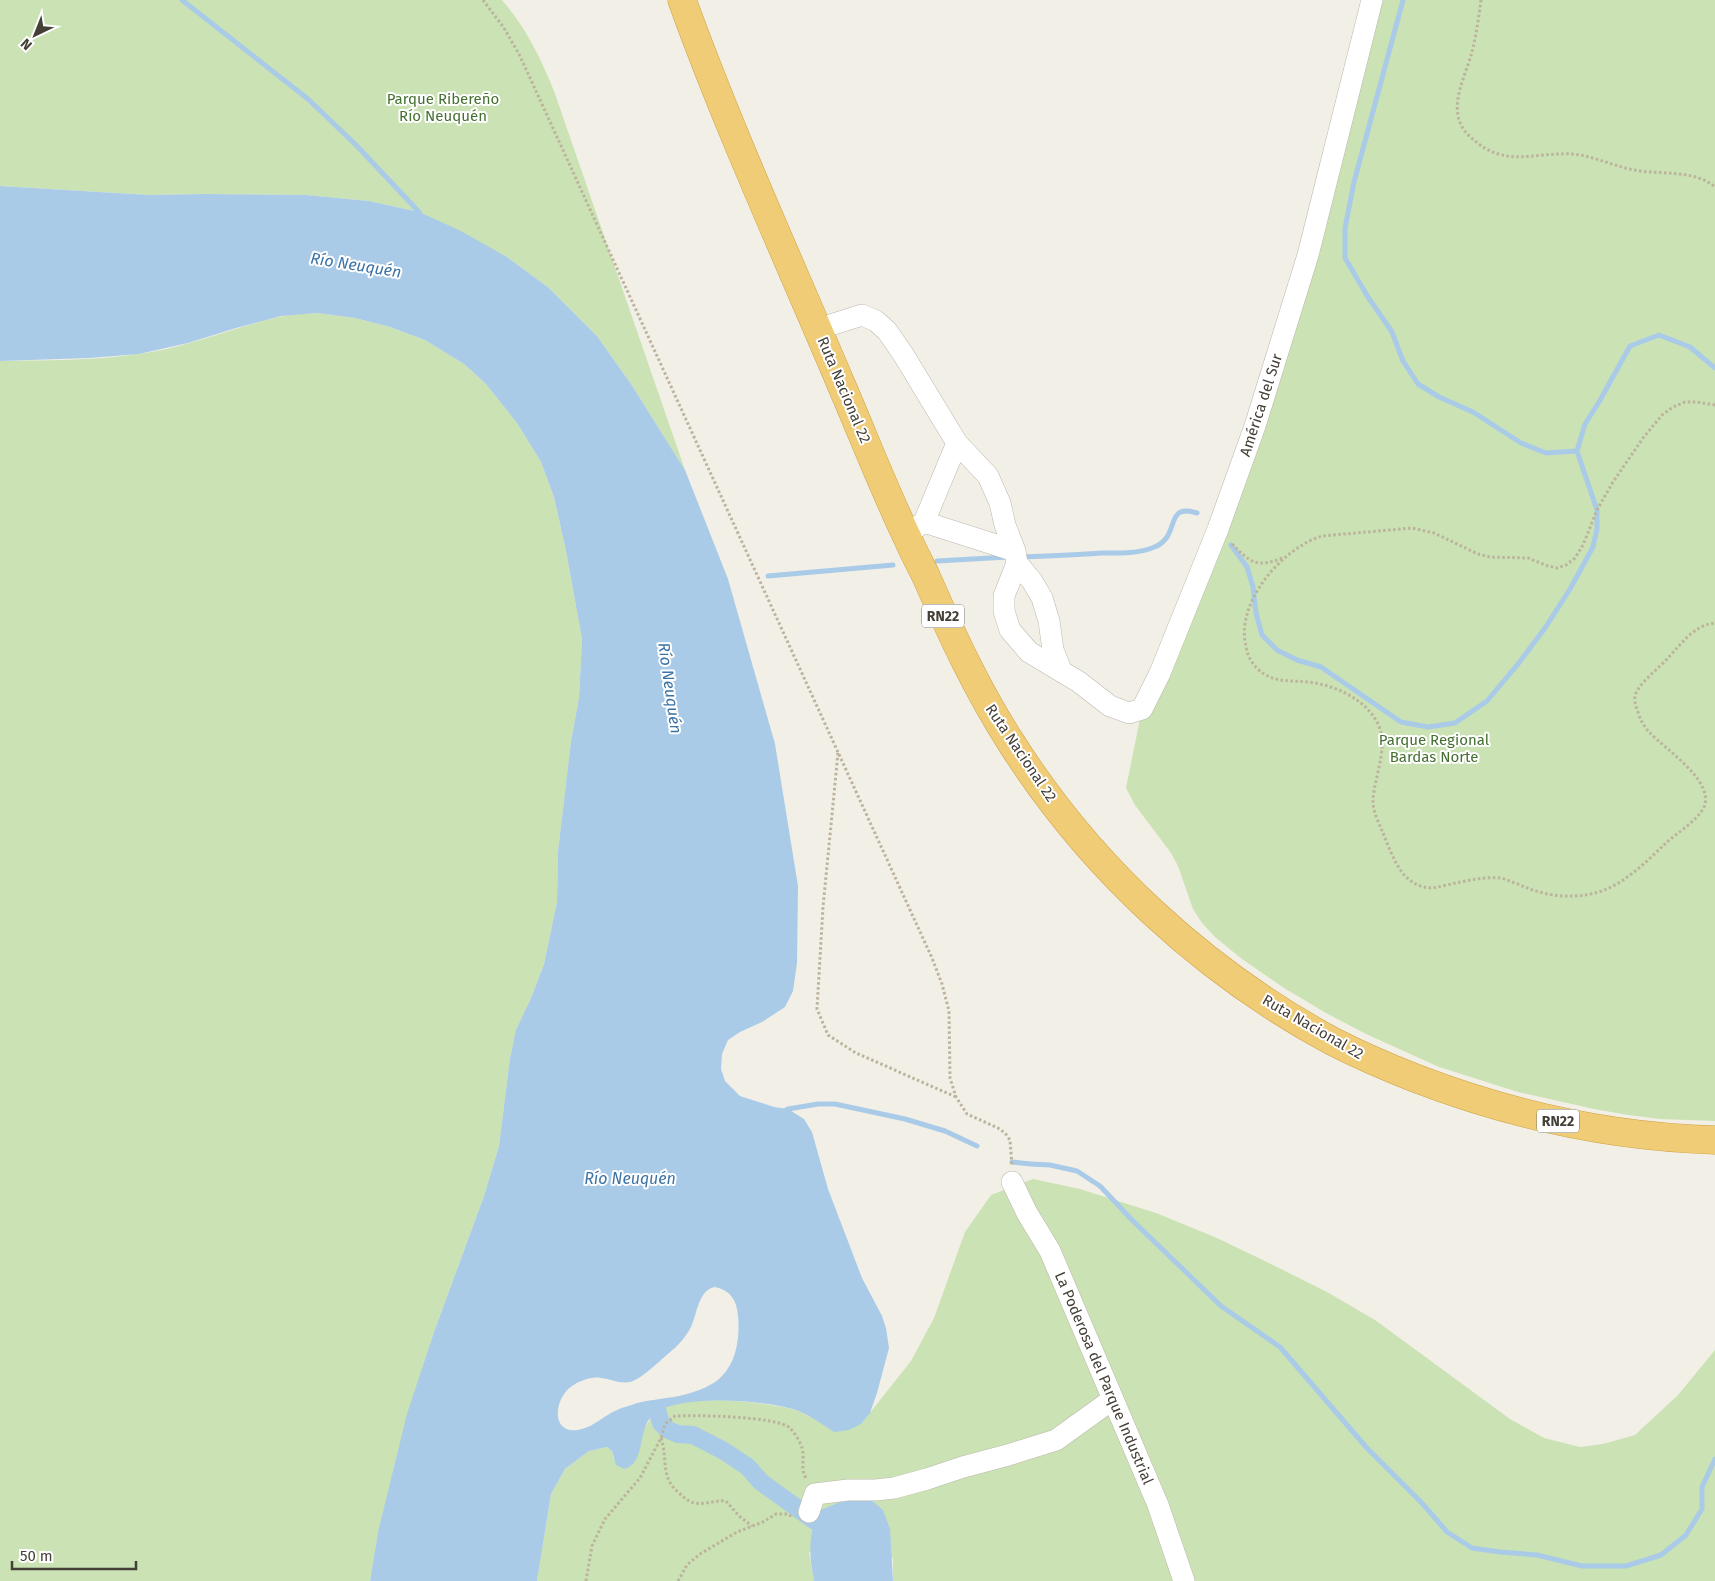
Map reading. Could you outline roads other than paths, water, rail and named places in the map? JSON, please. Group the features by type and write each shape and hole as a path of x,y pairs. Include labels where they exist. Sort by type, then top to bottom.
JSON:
{"highway":[{"name":"Ruta Nacional 22","path":"682,0 749,170 818,329 915,528 963,659 1012,745 1040,785 1090,848 1174,931 1237,981 1333,1042 1372,1061 1445,1090 1526,1114 1615,1132 1715,1140"}],"street":[{"name":"América del Sur","path":"1016,557 1004,596 1004,611 1010,630 1028,652 1045,663 1061,670 1110,706 1129,712 1142,709 1160,673 1218,529 1255,426 1308,255 1372,0"},
{"path":"818,329 862,315 876,321 887,331 957,443 988,476 1000,503 1016,557 1042,598 1049,621 1053,650 1061,670"},
{"path":"957,443 915,528 1016,557"},
{"name":"La Poderosa del Parque Industrial","path":"1012,1182 1027,1213 1050,1251 1158,1505 1184,1581"},
{"path":"807,1508 848,1490 894,1488 1056,1440 1113,1399"}],"water":[{"name":"Río Neuquén","path":"0,186 149,195 306,195 369,201 419,212 459,230 507,257 549,288 597,336 631,384 685,470 728,579 775,744 798,886 797,963 793,991 785,1007 728,1040 722,1054 721,1069 725,1081 740,1096 774,1107 788,1109 804,1119 812,1132 828,1189 862,1278 882,1316 886,1328 889,1348 870,1413 861,1424 849,1430 834,1432 807,1415 784,1407 721,1401 698,1401 677,1404 661,1410 650,1418 646,1424 638,1455 631,1466 624,1469 616,1465 612,1451 607,1447 589,1451 565,1469 551,1494 537,1581 370,1581 378,1532 407,1414 434,1332 484,1196 499,1146 510,1058 516,1030 544,964 557,902 558,851 571,741 579,698 582,639 554,497 541,462 517,423 486,384 464,364 425,340 390,327 355,318 317,313 281,316 188,343 139,354 90,358 0,361","holes":["720,1288 732,1297 736,1305 739,1324 734,1356 722,1376 700,1390 620,1408 591,1426 582,1429 572,1430 565,1428 560,1423 558,1408 565,1392 572,1386 594,1378 630,1382 641,1377 684,1338 691,1327 705,1293 709,1289"]},
{"path":"869,1498 883,1510 890,1529 893,1581 814,1581 810,1546 812,1530 818,1511 843,1501"}],"waterway":[{"path":"182,0 308,99 356,145 419,212 422,218"},
{"path":"1403,0 1354,182 1345,228 1345,258 1392,332 1403,361 1418,384 1439,397 1473,412 1521,443 1546,453 1577,451"},
{"path":"1231,545 1247,567 1253,587 1256,613 1262,635 1277,650 1297,660 1321,667 1401,722 1428,727 1455,723 1487,701 1518,664 1545,628 1570,589 1593,547 1597,529 1597,510 1577,451 1585,424 1630,346 1659,335 1690,347 1715,368"},
{"path":"1021,557 1127,553 1146,550 1164,541 1178,513 1183,511 1197,513"},
{"path":"937,561 1008,557"},
{"path":"768,576 893,565"},
{"path":"783,1112 788,1109 818,1104 835,1104 905,1119 945,1131 977,1146"},
{"path":"1012,1162 1050,1165 1077,1171 1100,1186 1133,1221 1221,1306 1280,1347 1366,1447 1421,1502 1447,1532 1472,1548 1537,1555 1582,1566 1626,1566 1661,1555 1686,1535 1702,1509 1702,1487 1715,1459"},
{"path":"657,1410 661,1423 668,1430 678,1434 693,1435 724,1451 748,1467 761,1482 815,1521"}],"park label":[{"name":"Parque Ribereño Río Neuquén","path":"443,108"},
{"name":"Parque Regional Bardas Norte","path":"1434,748"}]}
